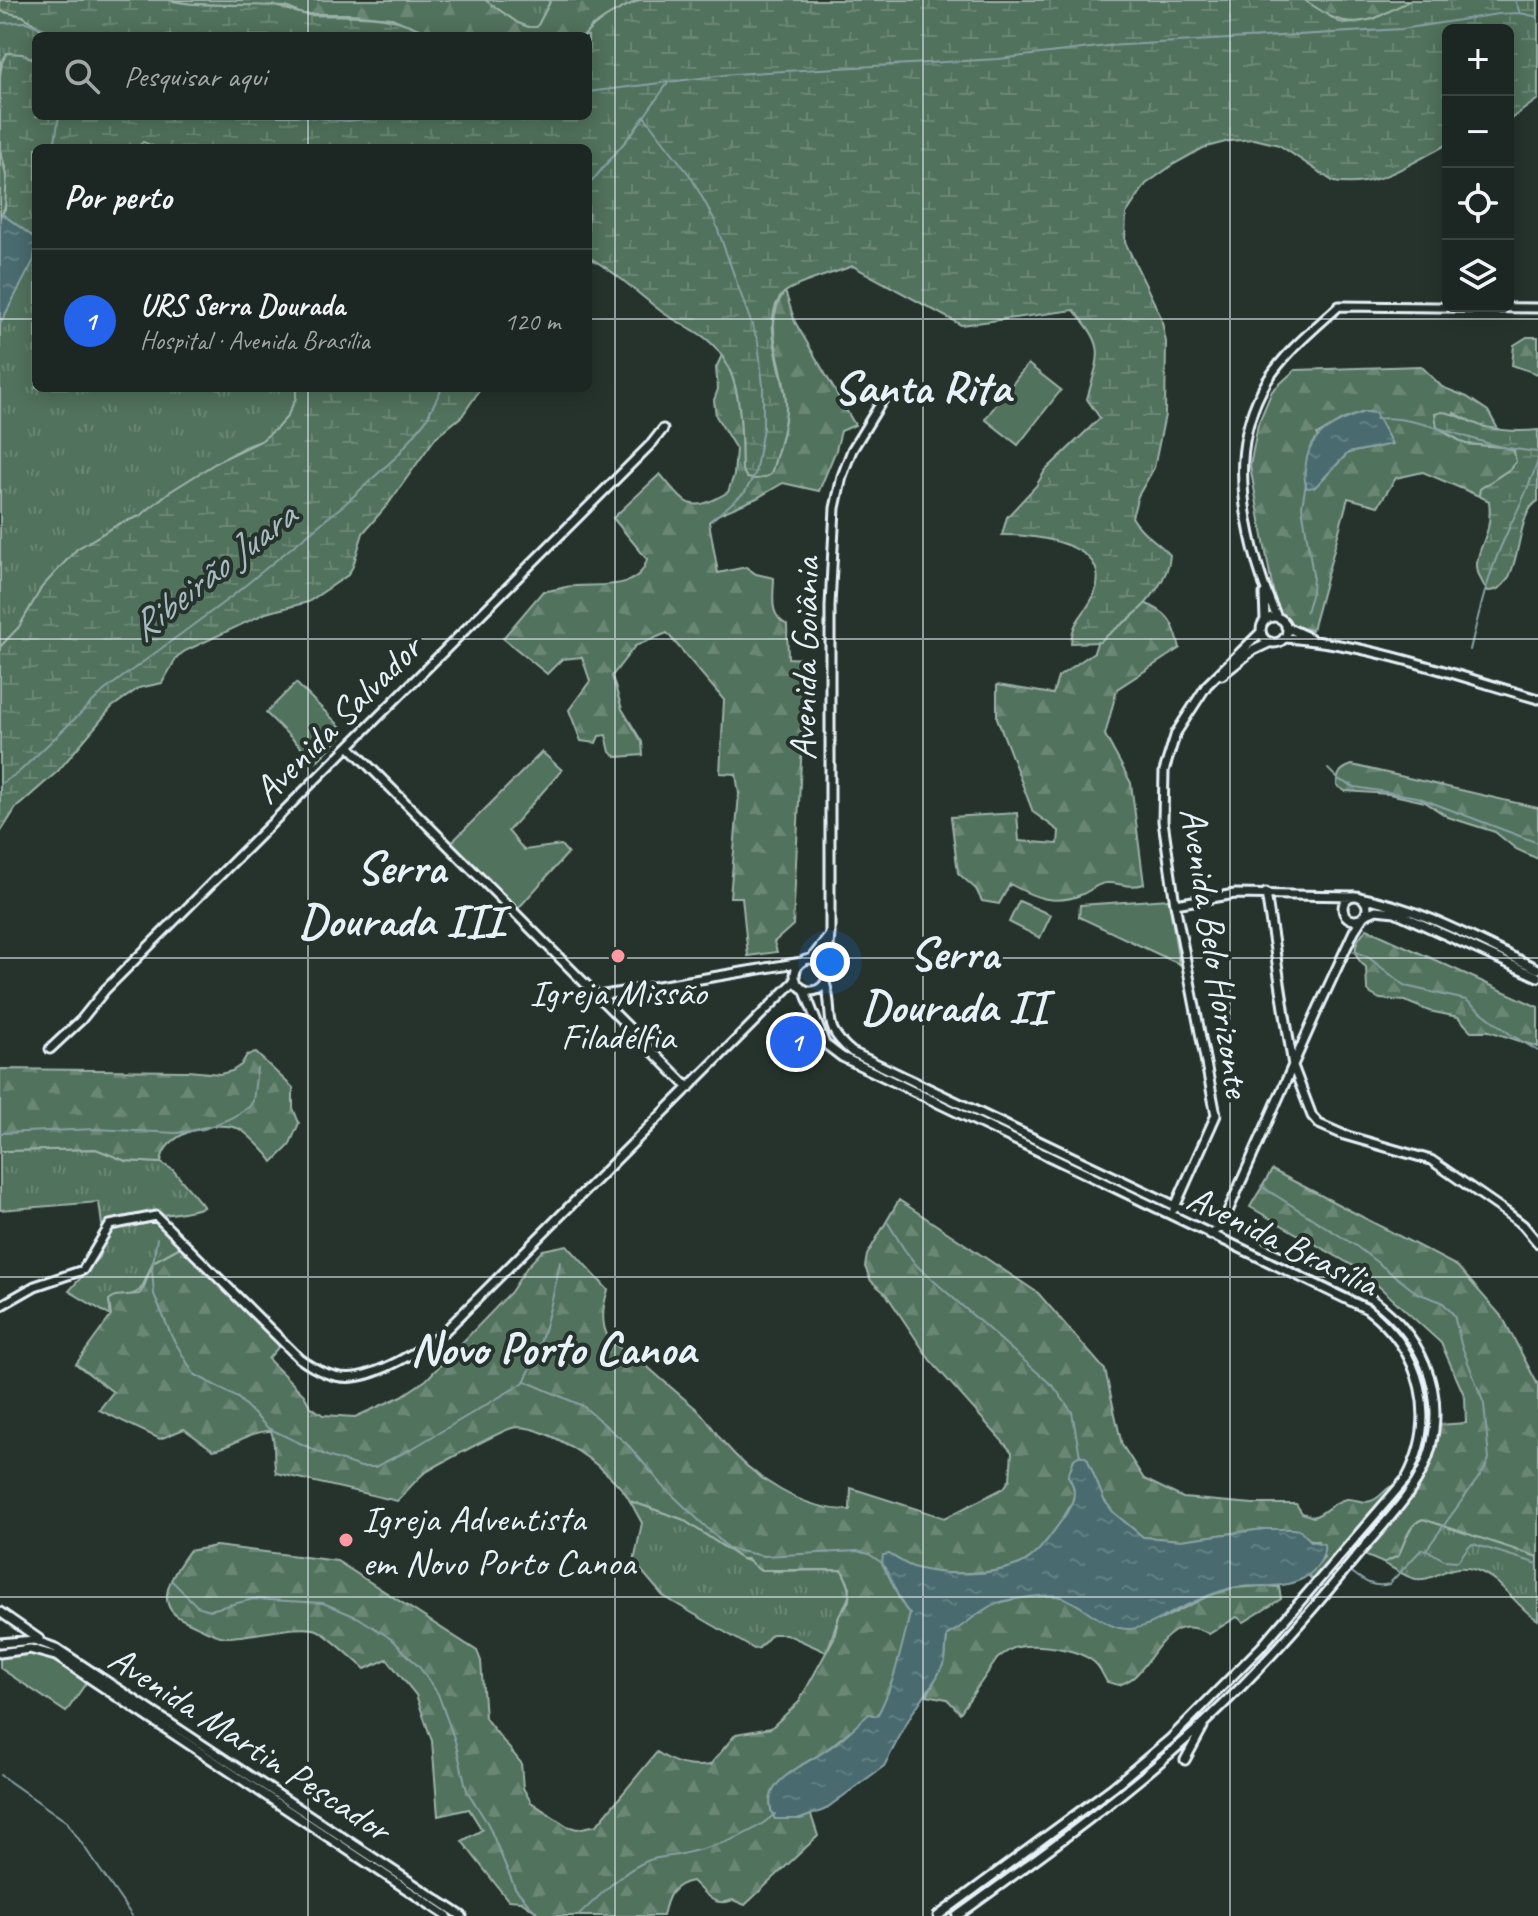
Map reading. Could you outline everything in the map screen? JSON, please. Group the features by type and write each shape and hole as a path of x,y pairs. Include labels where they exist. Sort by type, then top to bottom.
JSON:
{"street":[{"path":"1538,308 1339,306 1292,350 1268,379 1251,415 1240,473 1245,514 1264,592 1265,620 1261,632 1264,638 1271,642 1284,638 1316,640 1361,650 1538,699"},
{"name":"Avenida Goiânia","path":"827,970 830,934 830,606 835,508 852,450 885,396"},
{"name":"Avenida Salvador","path":"50,1049 81,1020 115,979 663,429"},
{"path":"1264,592 1286,627 1284,638"},
{"path":"1265,620 1277,617"},
{"path":"1286,627 1316,640"},
{"name":"Avenida Belo Horizonte","path":"1174,1205 1216,1115 1175,904 1163,821 1164,771 1176,733 1201,696 1215,676 1261,632"},
{"name":"Avenida Belo Horizonte","path":"1201,696 1241,658 1271,642"},
{"path":"349,746 689,1088"},
{"path":"1266,893 1293,1066 1312,1116 1319,1124 1354,1138 1431,1160 1523,1225 1538,1243"},
{"path":"1175,904 1218,896 1266,893 1356,896 1396,905 1538,969"},
{"path":"1210,1235 1221,1227 1354,931 1364,916 1367,906 1356,896"},
{"path":"1356,896 1345,901 1344,914 1351,920 1376,910 1395,912 1538,977"},
{"path":"598,996 802,962 811,959 830,934"},
{"path":"781,965 804,989 818,989 825,983 827,970 821,962 811,959"},
{"path":"0,1306 35,1286 83,1270 110,1225 156,1216 299,1358 337,1378 354,1378 382,1370 447,1329 796,978 797,968 802,962"},
{"name":"Avenida Brasília","path":"825,983 831,1029 852,1052 1373,1300 1405,1329 1416,1345 1428,1369 1435,1409 1431,1448 1411,1489 1304,1619 1207,1720 1110,1802 957,1916"},
{"name":"Avenida Brasília","path":"804,989 825,1044 832,1050 919,1095 1367,1309 1398,1340 1416,1369 1421,1385 1424,1414 1420,1445 1401,1487 1261,1647 1161,1747 1113,1787 938,1916"},
{"path":"1001,1134 1007,1128 1015,1129"},
{"path":"1067,1166 1078,1166 1083,1161"},
{"path":"1082,1172 1085,1167 1094,1166"},
{"path":"1174,1205 1176,1218"},
{"name":"Avenida Martin Pescador","path":"0,1612 447,1916"},
{"path":"4,1652 14,1641 16,1628 13,1619"},
{"path":"0,1643 41,1640"},
{"name":"Avenida Martin Pescador","path":"4,1652 37,1649 56,1656 241,1778 273,1790 462,1916"},
{"path":"1185,1760 1207,1720"}],"green space":[{"path":"0,0 168,0 193,4 272,6 308,15 386,18 424,32 45,32 23,16 0,11"},
{"path":"168,0 485,0 518,23 537,27 551,0 639,0 592,26 587,32 424,32 392,18 302,14 286,7 190,4"},
{"path":"485,0 551,0 537,27 528,27"},
{"path":"639,0 1304,0 1339,22 1353,23 1374,19 1411,0 1538,0 1538,99 1514,117 1514,24 1442,24 1442,147 1393,173 1349,183 1334,182 1279,145 1254,139 1229,141 1203,148 1146,184 1126,214 1125,242 1161,317 1166,342 1165,415 1154,468 1138,496 1132,517 1170,555 1166,573 1150,598 1100,642 1071,643 1076,624 1092,599 1098,580 1095,566 1085,555 1071,546 1053,541 1002,535 1007,517 1036,486 1045,471 1100,418 1087,399 1097,360 1096,343 1074,310 961,325 853,266 789,290 776,304 773,317 775,348 785,394 784,424 771,474 754,479 747,478 742,470 735,385 721,355 705,337 662,312 592,259 592,144 32,144 32,236 2,214 7,174 0,149 0,76 7,53 32,58 32,120 592,120 592,32 587,32 603,19"},
{"path":"1304,0 1411,0 1382,15 1357,22 1331,17"},
{"path":"0,11 23,16 45,32 32,32 32,58 22,54 2,62 0,76"},
{"path":"0,149 7,193 0,218"},
{"path":"32,262 32,392 296,392 296,398 287,417 261,441 244,447 168,493 140,516 119,524 77,549 42,587 19,627 0,647 0,324"},
{"path":"785,291 795,322 855,425 841,431 819,491 783,483 717,515 709,522 718,573 746,567 756,574 774,578 773,604 777,616 787,625 788,658 806,659 793,925 774,942 777,952 748,956 742,897 730,897 739,794 736,774 720,773 724,700 667,633 635,646 612,676 622,709 642,742 643,755 617,757 610,752 606,735 599,736 596,743 581,741 569,710 590,681 582,657 562,659 547,674 503,638 543,591 618,584 628,581 643,569 647,559 613,518 660,474 683,499 696,505 728,492 734,475 736,449 716,416 714,400 718,389 716,368 722,355 737,395 742,470 771,474 786,414 774,332 774,318"},
{"path":"1527,337 1538,337 1538,374 1512,365 1514,345"},
{"path":"1028,364 1061,390 1018,445 985,419"},
{"path":"1421,366 1442,387 1467,397 1488,411 1498,429 1482,427 1454,413 1447,434 1466,444 1514,450 1516,462 1480,489 1479,496 1423,472 1396,478 1378,506 1348,498 1312,630 1288,625 1276,607 1250,466 1258,424 1272,391 1295,370","holes":["1364,412 1375,413 1392,444 1348,453 1315,487 1317,435 1342,420"]},
{"path":"296,392 478,392 462,416 436,437 389,503 363,533 348,575 308,602 266,613 185,651 177,657 162,683 139,688 112,707 58,771 16,808 0,833 0,647 19,627 42,587 77,549 119,524 140,516 168,493 219,461 261,441 287,417"},
{"path":"1442,412 1491,428 1538,430 1538,501 1524,521 1513,566 1500,588 1488,591 1478,573 1478,559 1490,514 1489,501 1479,496 1480,489 1516,462 1514,451 1504,447 1466,444 1437,427 1435,414"},
{"path":"1144,603 1159,610 1169,620 1180,648 1117,689 1105,735 1131,783 1144,884 1103,883 1073,898 1054,900 1010,884 999,904 982,901 976,889 958,873 951,817 1017,813 1019,841 1058,844 1059,831 1033,812 997,718 997,685 1053,694 1058,677 1094,652 1097,643 1133,616"},
{"path":"296,683 346,732 316,762 266,713"},
{"path":"542,752 562,770 508,831 524,850 561,845 568,853 515,912 451,843"},
{"path":"1352,765 1538,808 1538,859 1516,849 1495,832 1448,817 1425,802 1389,794 1345,791 1337,786 1338,778 1342,770"},
{"path":"1169,899 1179,964 1079,917 1080,905"},
{"path":"1019,901 1051,915 1040,938 1009,922"},
{"path":"1367,929 1538,1007 1538,1047 1489,1031 1471,1031 1458,1017 1429,1011 1405,1001 1380,999 1371,994 1367,989 1366,967 1356,953 1359,938"},
{"path":"256,1053 293,1088 293,1108 299,1123 289,1146 273,1162 245,1133 227,1126 203,1128 179,1137 170,1144 161,1163 126,1161 96,1149 0,1151 0,1069 220,1074 232,1071 241,1065 247,1055"},
{"path":"96,1149 126,1161 161,1163 173,1170 204,1207 102,1225 99,1202 0,1210 0,1151"},
{"path":"1272,1170 1457,1266 1503,1318 1538,1385 1538,1557 1423,1519 1410,1529 1398,1556 1383,1563 1362,1554 1414,1493 1432,1458 1438,1425 1466,1423 1465,1397 1441,1343 1362,1271 1250,1207"},
{"path":"899,1200 1038,1293 1105,1370 1122,1445 1144,1479 1183,1498 1296,1504 1302,1513 1313,1517 1346,1499 1371,1501 1398,1484 1314,1582 1308,1575 1324,1557 1318,1541 1307,1539 1304,1534 1264,1529 1181,1540 1143,1537 1114,1513 1104,1500 1087,1459 1074,1459 1068,1476 1074,1493 1062,1520 1038,1550 1020,1564 965,1573 934,1572 907,1565 889,1554 882,1564 910,1614 890,1694 876,1717 792,1771 775,1787 771,1807 775,1819 800,1819 811,1815 818,1836 745,1905 733,1900 715,1901 692,1881 679,1885 671,1893 663,1916 543,1916 521,1901 508,1900 462,1841 482,1830 469,1809 438,1816 432,1741 416,1695 387,1659 365,1669 328,1637 309,1628 236,1637 216,1635 175,1615 169,1607 168,1589 189,1551 216,1546 337,1561 477,1651 481,1661 485,1718 521,1763 523,1788 531,1802 567,1826 577,1829 597,1825 657,1752 682,1764 710,1765 736,1734 771,1728 799,1702 834,1638 839,1616 849,1601 850,1587 842,1570 759,1570 747,1559 742,1559 682,1519 630,1501 610,1477 578,1451 526,1428 512,1428 440,1464 423,1474 397,1501 276,1473 271,1431 256,1433 213,1450 184,1429 160,1439 99,1410 113,1392 76,1364 111,1316 109,1300 115,1296 139,1294 153,1262 184,1245 281,1344 268,1359 304,1395 310,1406 323,1415 355,1417 402,1396 426,1380 511,1292 527,1267 543,1250 567,1245 608,1290 603,1319 611,1341 642,1362 698,1410 736,1456 765,1480 797,1498 832,1509 850,1510 851,1488 945,1518 1004,1488 1010,1479 1012,1452 930,1360 886,1294 871,1281 865,1267 867,1255"},
{"path":"154,1222 184,1245 153,1262 145,1281 135,1293 109,1301 111,1316 69,1291 99,1257 103,1244 113,1230"},
{"path":"630,1501 682,1519 742,1559 774,1571 842,1570 850,1595 826,1652 786,1634 772,1634 759,1648 754,1649 663,1596 634,1562 642,1523"},
{"path":"1423,1519 1538,1557 1538,1620 1494,1580 1476,1570 1457,1568 1429,1578 1416,1579 1383,1563 1398,1556 1410,1529"},
{"path":"1279,1587 1281,1599 1244,1622 1237,1617 1209,1634 1196,1628 1174,1632 1135,1676 1119,1685 1107,1682 1097,1665 1082,1655 1060,1648 1027,1646 1012,1649 997,1659 960,1713 947,1699 927,1695 945,1661 947,1635 977,1613 1005,1602 1047,1595 1063,1597 1112,1625 1162,1619 1208,1596 1233,1588"},
{"path":"25,1652 57,1662 86,1683 66,1712 0,1668 0,1656"}],"water":[{"path":"2,214 32,236 32,264 0,324"},
{"path":"1364,412 1375,413 1392,444 1348,453 1315,487 1307,488 1306,463 1313,443 1335,424"},
{"path":"1080,1455 1087,1458 1104,1500 1114,1513 1143,1537 1181,1540 1264,1529 1293,1529 1300,1530 1311,1541 1324,1544 1322,1559 1312,1572 1295,1582 1226,1590 1200,1599 1150,1624 1130,1629 1102,1621 1059,1596 995,1604 947,1635 945,1661 884,1766 824,1810 800,1819 775,1819 770,1806 776,1786 794,1770 837,1743 869,1714 877,1716 888,1692 910,1614 882,1563 883,1555 889,1554 916,1568 954,1573 982,1573 1020,1564 1043,1545 1069,1509 1074,1488 1068,1476 1074,1459"}],"waterway":[{"path":"1515,0 1520,13"},
{"name":"Ribeirão Juara","path":"592,92 733,74 999,59 1107,46 1402,29 1498,14 1520,13 1538,17"},
{"path":"0,23 26,22 52,32"},
{"name":"Ribeirão Juara","path":"592,181 668,83"},
{"path":"644,116 691,177 714,219 758,342 763,386 763,428 755,474 745,492 712,520"},
{"path":"55,144 58,120"},
{"path":"338,120 357,120"},
{"name":"Ribeirão Juara","path":"0,784 18,773 105,690 231,597 346,503 397,456 426,420 440,392"},
{"path":"1376,419 1419,423 1499,446 1538,452"},
{"path":"1470,650 1494,563 1538,460"},
{"path":"1306,483 1302,506 1313,575 1306,612"},
{"path":"1328,769 1339,780 1355,787 1417,797 1538,843"},
{"path":"1354,951 1368,957 1405,986 1466,1000 1538,1051"},
{"path":"0,1133 96,1129 176,1133 204,1129 249,1107 253,1101 257,1068"},
{"path":"1261,1186 1356,1246 1417,1293 1442,1302 1454,1315 1461,1344 1484,1404 1489,1459 1426,1550 1422,1549 1389,1584 1372,1584 1349,1570"},
{"path":"888,1223 917,1266 1054,1387 1072,1412 1080,1456"},
{"path":"157,1238 152,1270 154,1294 172,1337 194,1374 238,1398 268,1428 327,1456 361,1467 375,1467 413,1448 523,1383 541,1341 560,1262"},
{"path":"525,1381 583,1406 628,1445 664,1487 729,1549 764,1556 857,1551 869,1554 882,1563"},
{"path":"1427,1550 1444,1560 1458,1561 1473,1544 1538,1564"},
{"path":"171,1580 197,1606 210,1610 253,1599 323,1603 359,1618 393,1640 420,1668 438,1694 455,1741 467,1791 488,1824 515,1888 539,1916"},
{"path":"0,1775 67,1822 132,1916"},
{"path":"578,1916 637,1866 729,1841 753,1830 775,1814"}],"place":[{"name":"Igreja Missão Filadélfia","path":"618,956"},
{"name":"URS Serra Dourada","path":"796,1042"},
{"name":"Igreja Adventista em Novo Porto Canoa","path":"346,1540"}],"district":[{"name":"Santa Rita","path":"922,387"},
{"name":"Serra Dourada III","path":"401,894"},
{"name":"Serra Dourada II","path":"954,980"},
{"name":"Novo Porto Canoa","path":"553,1348"}]}
